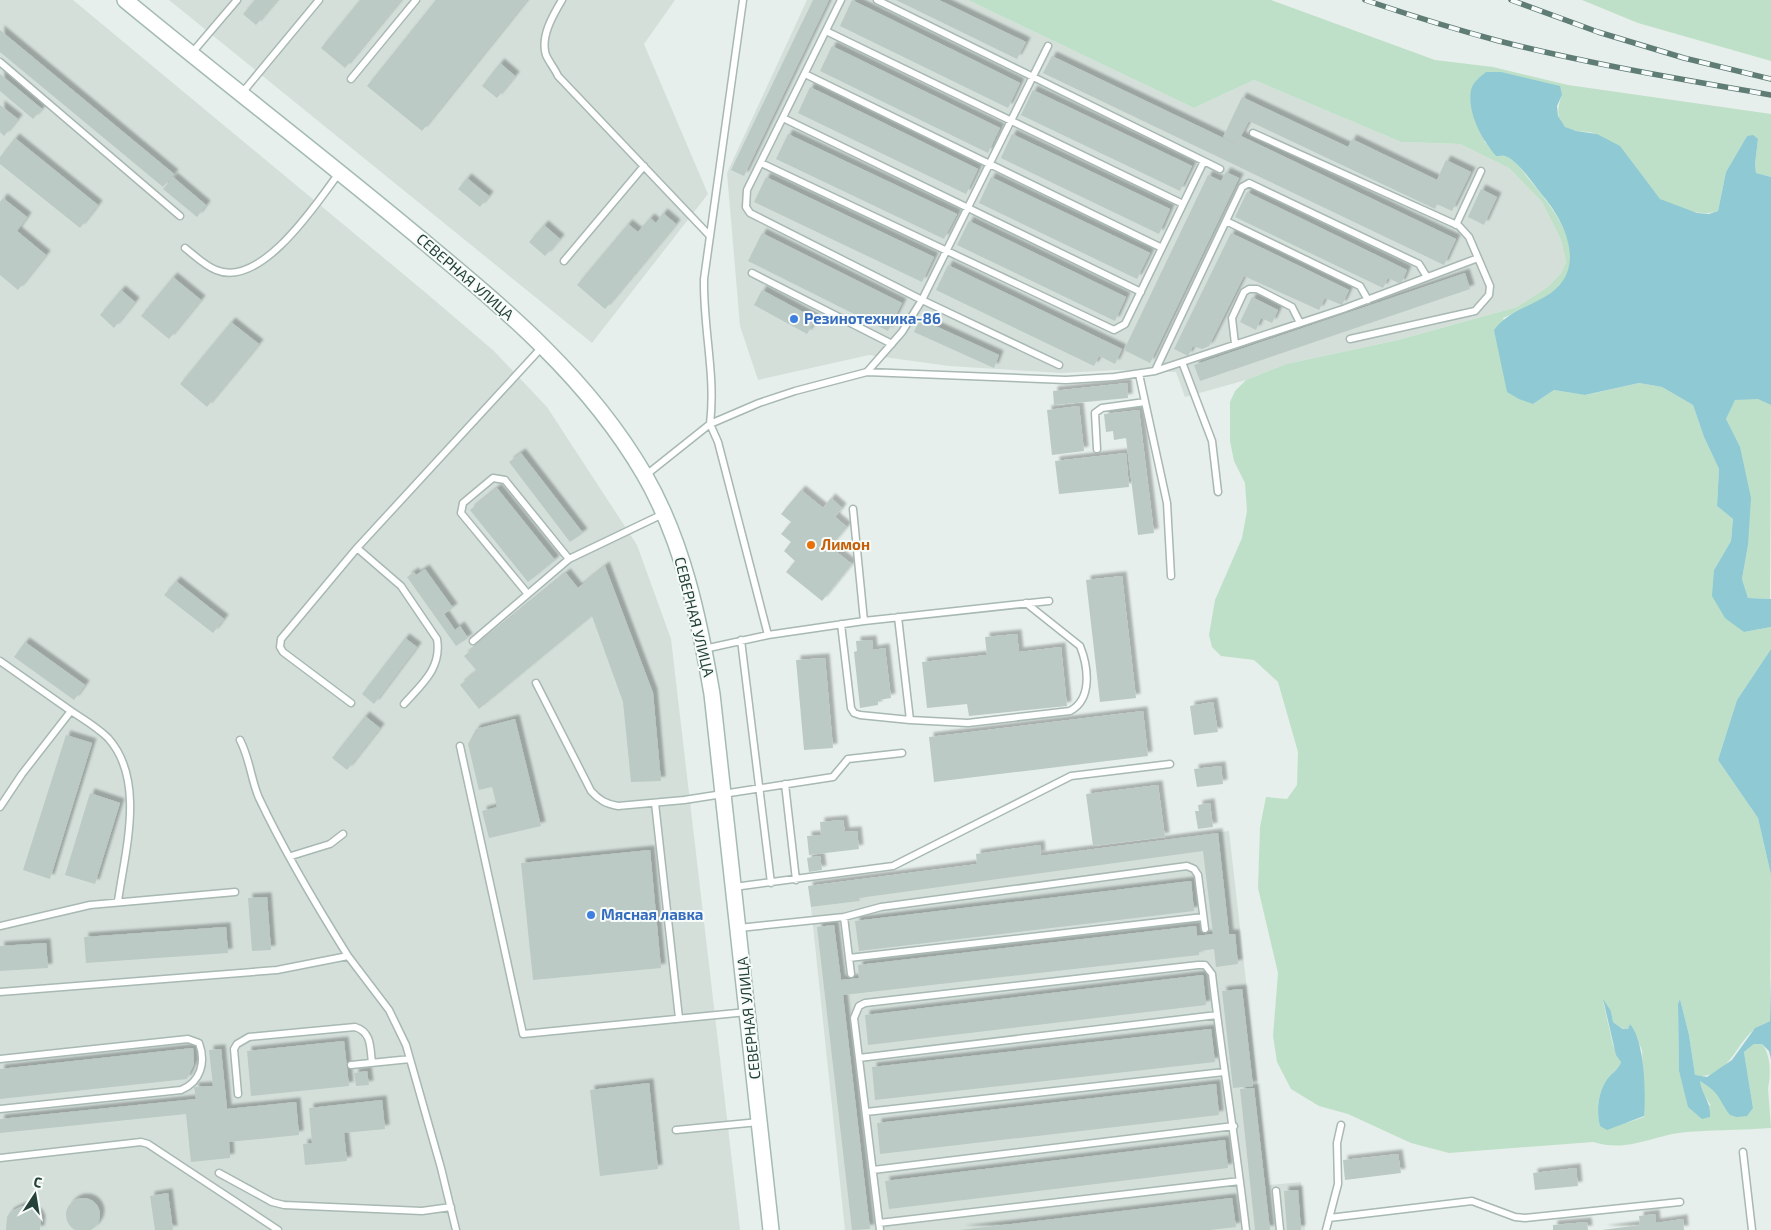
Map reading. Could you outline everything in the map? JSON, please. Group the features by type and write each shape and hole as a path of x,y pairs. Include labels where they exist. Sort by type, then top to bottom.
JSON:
{"main road":[{"name":"СЕВЕРНАЯ УЛИЦА","path":"125,0 340,172 494,300 544,345 578,382 609,421 644,475 663,514 683,565 704,649 712,694 749,1012 771,1230"}],"lane":[{"path":"191,54 237,0"},
{"path":"241,94 319,0"},
{"path":"351,79 416,0"},
{"path":"562,0 553,14 545,38 546,54 558,76 709,235"},
{"path":"743,0 709,235 704,299 713,389 710,424 718,442 768,635"},
{"path":"841,0 761,163 745,199 746,207 750,213 922,300 1059,365"},
{"path":"877,0 1220,169"},
{"path":"826,31 1183,204"},
{"path":"867,372 902,332 922,300 1048,46"},
{"path":"0,62 180,216"},
{"path":"805,74 1162,248"},
{"path":"783,118 1141,292"},
{"path":"1253,133 1466,231 1490,286 1489,295 1475,312 1350,339"},
{"path":"761,163 1114,330 1125,324 1204,161"},
{"path":"564,261 644,166"},
{"path":"1456,225 1481,171"},
{"path":"185,248 215,270 222,272 228,273 259,263 273,253 307,216 340,172"},
{"path":"1155,371 1242,187 1249,183 1256,184 1419,264 1427,277"},
{"path":"1226,221 1360,286 1368,300"},
{"path":"644,475 710,424 786,394 867,372 1066,380 1139,374 1155,371 1368,300 1478,258"},
{"path":"752,273 892,344"},
{"path":"1235,344 1232,318 1244,292 1249,289 1256,289 1292,307 1300,323"},
{"path":"351,704 282,652 280,646 281,639 357,548 544,345"},
{"path":"1182,362 1212,442 1218,492"},
{"path":"1139,374 1167,503 1171,576"},
{"path":"1097,449 1095,413 1102,408 1145,402"},
{"path":"527,593 461,513 463,503 493,478 505,480 569,559"},
{"path":"853,508 864,621"},
{"path":"473,641 569,559 663,514"},
{"path":"357,548 401,586 437,639 439,650 435,668 404,704"},
{"path":"704,649 768,635 841,624 1049,601"},
{"path":"841,624 851,708 854,713 910,720 968,723 1070,711 1077,708 1086,690 1080,646 1026,603"},
{"path":"898,617 910,720"},
{"path":"741,640 771,883"},
{"path":"0,661 95,727 116,749 126,770 131,790 131,803 118,901"},
{"path":"536,683 591,791 598,800 618,806 723,794 833,777 848,759 902,753"},
{"path":"0,807 27,767 70,711"},
{"path":"240,740 246,752 259,797 318,908 348,956 388,1010 406,1045 456,1230"},
{"path":"460,746 523,1034 749,1012"},
{"path":"734,887 893,866 1071,776 1170,764"},
{"path":"785,784 796,880"},
{"path":"655,803 679,1018"},
{"path":"290,856 330,844 343,834"},
{"path":"739,928 844,917 881,907 1187,866 1194,869 1198,875 1205,930"},
{"path":"0,926 68,909 118,901 235,892"},
{"path":"844,917 850,974"},
{"path":"849,958 1203,917"},
{"path":"0,992 277,970 348,956"},
{"path":"1240,1181 880,1227 854,1018 859,1006 865,1003 1198,964 1205,965 1212,974 1224,1072 1234,1126 1246,1230"},
{"path":"859,1058 1217,1015"},
{"path":"238,1094 234,1049 237,1044 249,1037 355,1027 366,1032 369,1038 372,1063"},
{"path":"0,1059 188,1038 199,1043 202,1066 199,1076 181,1090 0,1108"},
{"path":"351,1065 410,1059"},
{"path":"866,1112 1224,1072"},
{"path":"676,1130 760,1122"},
{"path":"1326,1230 1338,1184 1337,1143 1341,1125"},
{"path":"873,1170 1234,1126"},
{"path":"0,1158 141,1142 148,1144 278,1230"},
{"path":"1742,1152 1752,1230"},
{"path":"219,1172 272,1202 284,1205 422,1211 450,1207"},
{"path":"1276,1190 1280,1230"},
{"path":"1329,1218 1472,1202 1515,1217 1525,1218 1680,1202"}],"shaded area":[{"path":"0,0 73,0 494,351 547,407 637,545 671,639 740,1230 0,1230"},
{"path":"169,0 675,0 644,44 708,194 592,343"},
{"path":"807,0 968,0 1194,108 1254,80 1401,142 1460,144 1509,168 1542,202 1561,240 1566,262 1561,273 1549,286 1517,307 1398,340 1286,364 1246,380 1185,397 1176,372 1117,370 1062,373 949,366 869,355 758,380 740,326 727,173"},
{"path":"1229,831 1269,1185 1301,1182 1305,1230 845,1230 811,907 859,901 857,881"}],"green space":[{"path":"968,0 1271,0 1435,60 1493,67 1568,85 1771,114 1771,177 1756,173 1755,164 1758,139 1747,136 1726,172 1718,211 1711,213 1688,211 1666,203 1657,197 1627,161 1604,139 1594,133 1565,127 1559,116 1562,95 1484,141 1496,156 1505,156 1516,163 1522,170 1553,210 1567,236 1570,249 1571,262 1568,274 1557,289 1540,301 1503,318 1533,404 1554,390 1586,395 1639,383 1662,387 1693,405 1704,437 1719,469 1717,506 1733,519 1731,541 1714,570 1744,632 1771,627 1771,649 1737,700 1718,760 1758,818 1771,875 1770,1021 1748,1035 1724,1066 1716,1072 1695,1076 1689,1035 1680,999 1678,1004 1679,1071 1686,1096 1711,1106 1701,1090 1700,1081 1718,1095 1725,1108 1753,1108 1744,1052 1754,1044 1762,1044 1770,1065 1768,1088 1771,1128 1687,1132 1618,1146 1593,1142 1449,1153 1411,1143 1348,1114 1319,1106 1291,1089 1277,1062 1273,1036 1278,973 1258,888 1260,827 1266,797 1287,799 1297,785 1298,752 1278,682 1254,660 1221,656 1212,647 1209,635 1215,600 1242,538 1247,511 1245,483 1234,461 1230,441 1230,402 1235,391 1246,380 1286,364 1398,340 1517,307 1549,286 1561,273 1566,262 1561,240 1542,202 1509,168 1460,144 1401,142 1254,80 1194,108","holes":["1603,1001 1611,1011 1613,1022 1624,1029 1628,1029 1630,1024 1642,1050 1644,1117 1629,1122 1600,1126 1598,1114 1600,1095 1608,1078 1621,1062 1613,1045"]},
{"path":"1582,0 1771,0 1771,61 1638,23"},
{"path":"1758,398 1771,405 1770,599 1748,598 1742,579 1748,545 1726,419 1734,400"}],"water":[{"path":"1486,72 1501,72 1560,86 1562,95 1557,106 1558,116 1565,127 1576,131 1597,134 1620,146 1660,199 1697,213 1709,214 1718,211 1726,172 1747,136 1753,135 1758,139 1755,164 1756,173 1771,177 1771,405 1758,399 1735,400 1726,419 1740,447 1751,498 1748,545 1742,579 1748,598 1771,599 1771,627 1744,632 1725,618 1712,596 1714,570 1731,541 1733,519 1717,506 1719,469 1704,437 1693,405 1662,387 1639,383 1585,395 1554,390 1533,404 1507,392 1494,330 1513,313 1544,298 1562,283 1568,271 1570,258 1565,232 1551,207 1517,164 1506,156 1496,156 1477,126 1471,108 1471,90 1475,82"},
{"path":"1771,649 1771,875 1758,818 1718,760 1737,700"},
{"path":"1771,976 1771,1059 1769,1051 1762,1044 1754,1044 1744,1052 1753,1108 1747,1116 1737,1117 1730,1115 1715,1093 1700,1081 1710,1111 1710,1117 1702,1119 1688,1107 1679,1071 1678,1004 1680,999 1689,1035 1695,1075 1707,1077 1732,1060 1755,1028 1770,1021"},
{"path":"1603,999 1611,1011 1613,1022 1623,1029 1628,1029 1630,1024 1635,1032 1642,1055 1645,1094 1644,1116 1607,1130 1600,1126 1598,1108 1600,1095 1608,1078 1621,1062 1616,1055"}],"building":[{"path":"255,0 277,0 256,25 243,14"},
{"path":"360,0 401,0 345,68 321,48"},
{"path":"436,0 527,0 422,131 367,86"},
{"path":"813,0 829,0 744,176 731,170"},
{"path":"852,0 1020,83 1008,108 840,26"},
{"path":"896,0 939,0 1026,42 1017,59"},
{"path":"0,30 174,174 163,187 0,52"},
{"path":"832,46 1000,128 988,153 820,71"},
{"path":"1052,56 1240,146 1223,137 1242,97 1348,147 1352,139 1437,180 1446,160 1471,172 1452,211 1437,204 1435,209 1249,121 1241,136 1456,239 1444,265 1043,73"},
{"path":"500,63 515,76 497,98 482,86"},
{"path":"0,74 42,109 33,119 0,91"},
{"path":"810,87 978,169 966,194 798,113"},
{"path":"1033,90 1192,166 1180,191 1021,115"},
{"path":"0,105 18,119 4,136 0,132"},
{"path":"788,134 957,214 944,239 776,159"},
{"path":"1012,134 1170,209 1159,234 1001,158"},
{"path":"15,138 98,205 80,228 0,164 0,157"},
{"path":"1226,172 1239,178 1150,363 1124,350 1208,175 1221,181"},
{"path":"173,177 206,205 197,217 163,189"},
{"path":"766,177 934,257 922,282 754,202"},
{"path":"991,177 1150,253 1137,279 979,203"},
{"path":"467,178 489,196 480,207 458,189"},
{"path":"1481,189 1497,197 1484,225 1468,217"},
{"path":"1247,192 1407,270 1401,284 1388,278 1383,288 1235,217"},
{"path":"3,198 27,217 17,231 46,255 18,290 0,275 0,202"},
{"path":"663,213 676,224 605,309 577,285 628,224 638,232 650,218 656,223"},
{"path":"969,221 1126,297 1115,321 957,245"},
{"path":"544,225 560,239 545,256 529,242"},
{"path":"762,233 902,303 888,331 748,261"},
{"path":"1231,233 1349,290 1342,305 1325,298 1319,310 1244,276 1209,346 1202,349 1193,346 1188,356 1174,349"},
{"path":"948,265 1122,349 1115,364 1099,356 1094,366 936,290"},
{"path":"1465,273 1470,289 1200,381 1194,365"},
{"path":"173,277 201,300 169,339 141,316"},
{"path":"121,290 135,302 114,328 100,315"},
{"path":"762,290 816,319 807,334 754,305"},
{"path":"1252,297 1278,310 1272,323 1261,318 1256,330 1240,322"},
{"path":"920,319 999,355 994,368 914,332"},
{"path":"231,322 259,344 207,407 180,384"},
{"path":"1127,383 1128,398 1054,405 1053,391"},
{"path":"1079,406 1084,451 1052,455 1047,410"},
{"path":"1139,410 1154,533 1138,535 1126,438 1114,440 1113,431 1106,432 1104,414"},
{"path":"521,453 583,533 570,542 509,462"},
{"path":"1126,453 1129,487 1059,494 1055,461"},
{"path":"497,488 555,560 528,582 470,510"},
{"name":"Лимон","path":"801,490 823,508 831,498 842,508 835,517 847,527 830,547 852,564 822,601 786,572 795,561 784,551 791,542 781,534 791,522 781,514"},
{"path":"605,566 653,693 661,781 631,782 623,702 592,616 479,709 460,685 477,671 464,656 566,573 578,588"},
{"path":"425,569 453,608 444,614 455,630 460,626 468,638 456,646 407,577 414,572 416,575"},
{"path":"1122,576 1136,698 1100,702 1086,580"},
{"path":"176,581 224,619 213,633 164,595"},
{"path":"1017,634 1019,652 1061,647 1067,706 969,716 967,704 927,708 922,662 987,655 985,637"},
{"path":"405,638 417,647 374,704 362,694"},
{"path":"872,640 873,650 885,648 891,698 878,700 878,705 860,708 854,652 857,651 856,641"},
{"path":"25,642 85,685 74,700 14,657"},
{"path":"825,658 833,748 804,750 796,660"},
{"path":"1213,702 1218,732 1194,735 1190,706"},
{"path":"1143,711 1148,756 934,782 929,737"},
{"path":"365,716 380,728 347,770 332,758"},
{"path":"515,719 541,826 489,838 482,811 497,807 492,787 479,790 468,744 476,729"},
{"path":"66,735 92,743 50,879 23,870"},
{"path":"1221,766 1223,784 1197,787 1194,769"},
{"path":"1158,785 1165,837 1093,846 1086,794"},
{"path":"90,793 120,803 95,884 65,875"},
{"path":"1210,803 1213,827 1198,829 1195,811 1199,811 1198,805"},
{"path":"843,820 845,832 857,831 859,849 809,855 807,836 821,835 820,822"},
{"path":"1218,833 1229,934 1235,934 1238,964 1216,967 1214,949 1199,951 1199,955 843,995 870,1229 852,1230 817,927 834,925 841,980 859,978 858,965 1196,926 1197,936 1213,934 1203,851 859,898 860,901 811,907 808,886"},
{"path":"1040,845 1041,855 977,864 976,854"},
{"name":"Мясная лавка","path":"650,850 661,968 533,980 521,863"},
{"path":"820,856 822,870 809,872 807,858"},
{"path":"1191,881 1194,911 859,951 855,921"},
{"path":"267,897 271,950 252,951 248,898"},
{"path":"226,927 228,953 86,963 84,937"},
{"path":"46,943 48,968 0,971 0,946"},
{"path":"1203,975 1206,1005 868,1045 865,1015"},
{"path":"1242,989 1253,1086 1233,1088 1222,991"},
{"path":"1211,1029 1215,1062 875,1100 872,1067"},
{"path":"344,1041 349,1086 251,1096 247,1051"},
{"path":"193,1048 194,1064 187,1079 0,1099 0,1069"},
{"path":"221,1049 227,1109 296,1102 299,1135 229,1142 230,1158 191,1162 186,1114 0,1133 0,1119 196,1099 194,1087 213,1086 209,1050"},
{"path":"367,1071 369,1085 356,1086 354,1073"},
{"path":"649,1083 658,1169 600,1176 590,1090"},
{"path":"1216,1084 1219,1115 880,1154 877,1123"},
{"path":"1254,1088 1270,1230 1255,1230 1240,1089"},
{"path":"382,1100 385,1129 344,1133 347,1161 305,1165 303,1144 312,1143 309,1108"},
{"path":"1225,1140 1228,1168 889,1209 885,1181"},
{"path":"1398,1154 1401,1173 1345,1180 1343,1160"},
{"path":"1576,1168 1578,1186 1535,1190 1533,1173"},
{"path":"1298,1190 1301,1230 1287,1230 1284,1191"},
{"path":"168,1193 173,1230 155,1230 150,1196"},
{"path":"83,1198 90,1199 95,1203 99,1208 99,1222 95,1227 90,1231 83,1232 76,1231 71,1227 67,1222 66,1215 67,1208 71,1203 76,1199"},
{"path":"1232,1198 1236,1227 1210,1230 960,1230"},
{"path":"22,1206 38,1214 41,1220 40,1230 6,1230 7,1217 10,1212"},
{"path":"1655,1214 1656,1223 1683,1219 1684,1230 1602,1230 1640,1225 1639,1216"},
{"path":"1587,1222 1588,1230 1553,1230 1553,1225"}],"railway":[{"path":"1365,0 1448,27 1567,57 1771,95"},
{"path":"1511,0 1598,32 1684,58 1771,79"}],"place":[{"name":"Резинотехника-86","path":"794,319"},
{"name":"Лимон","path":"811,545"},
{"name":"Мясная лавка","path":"591,915"}]}
